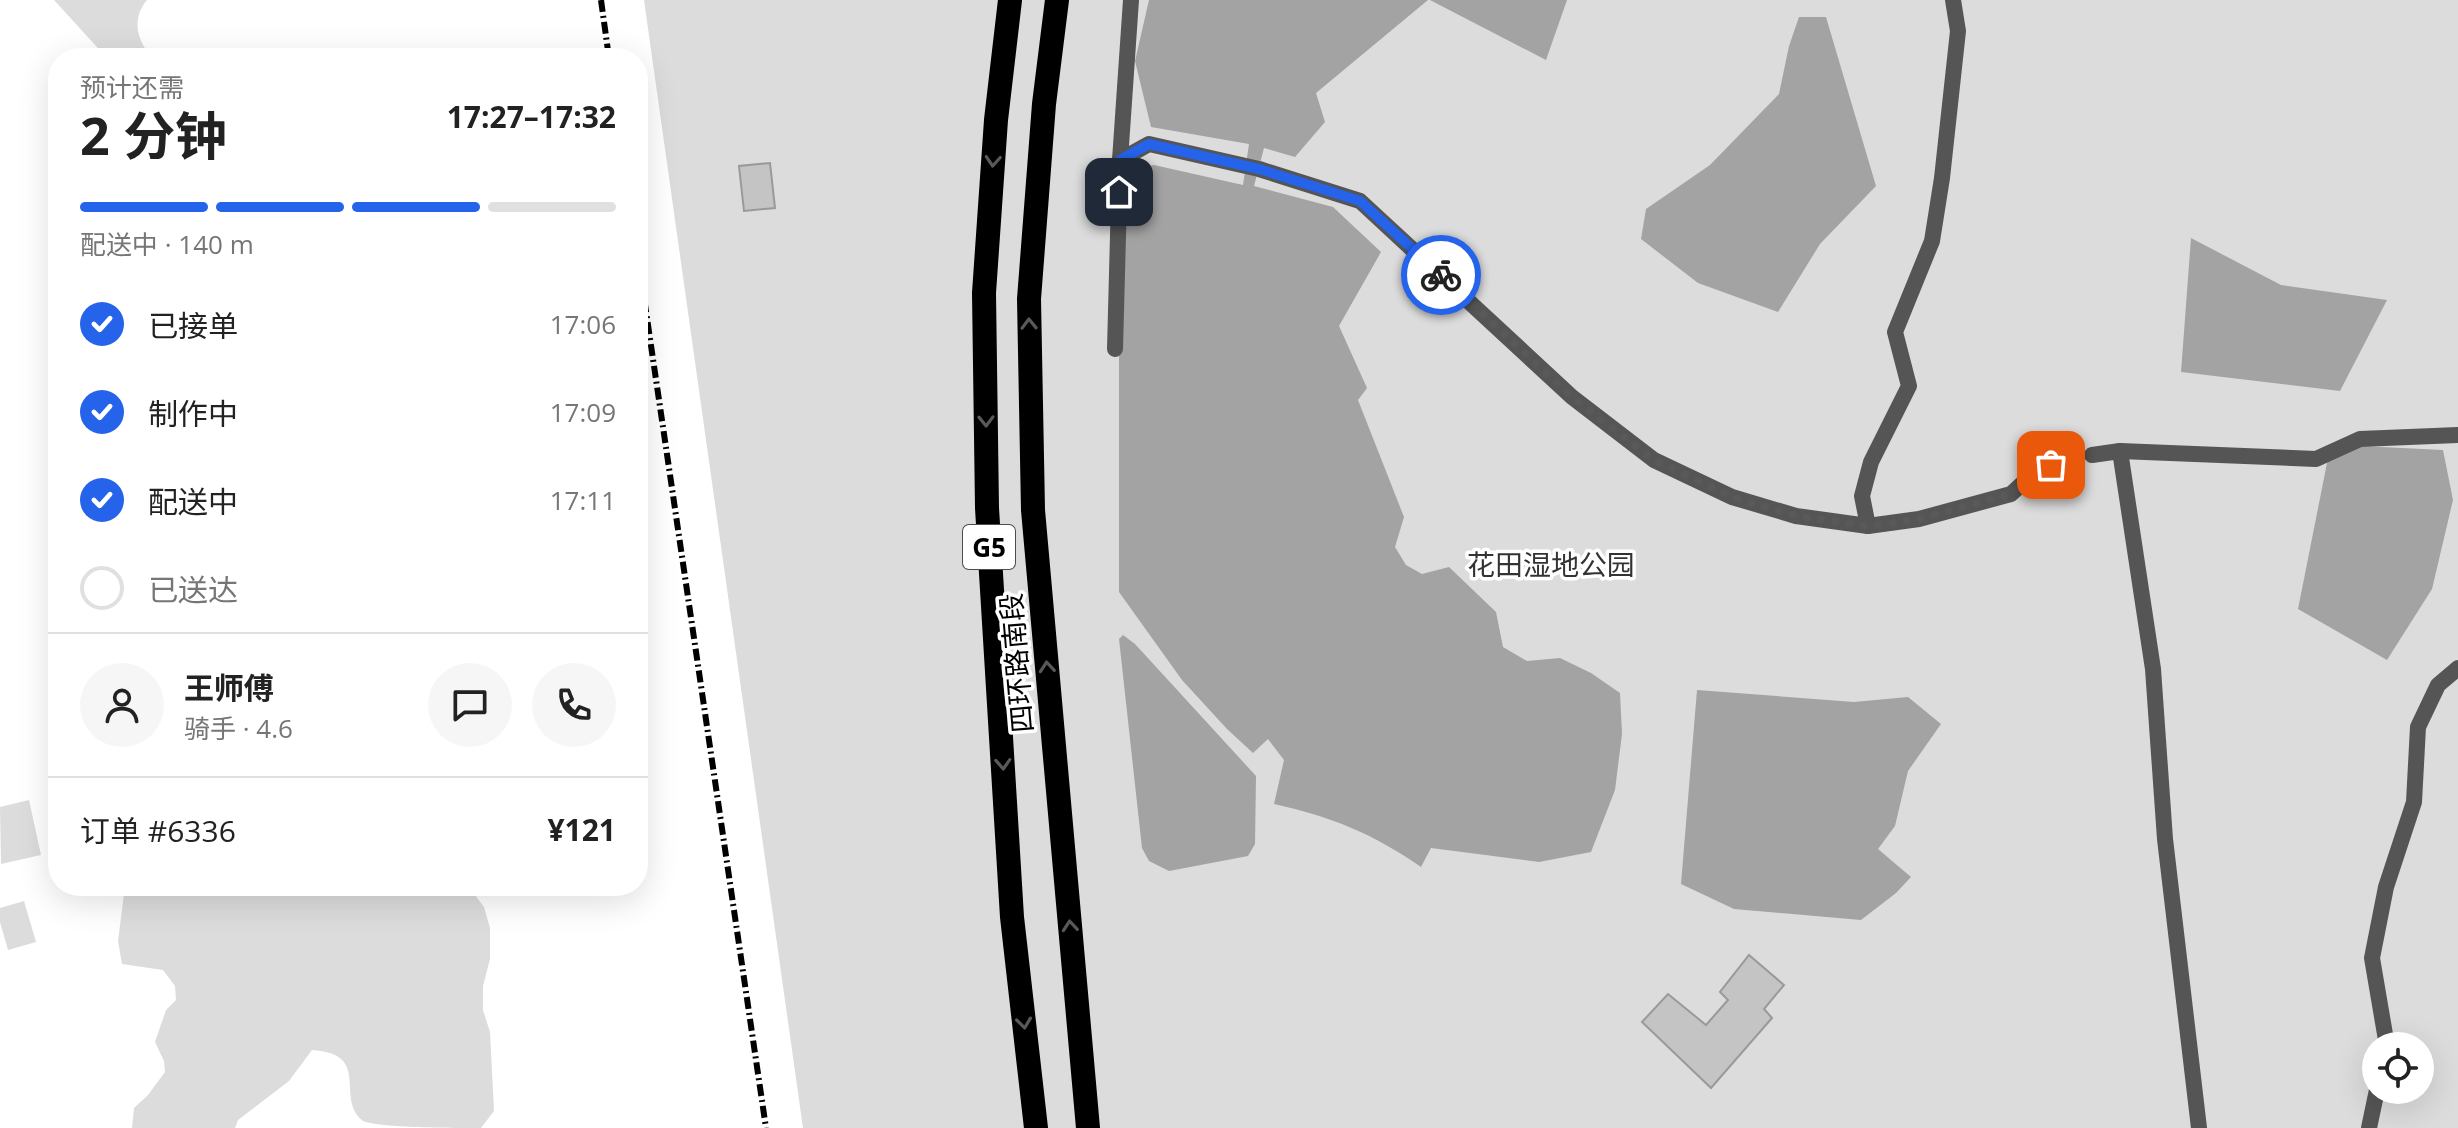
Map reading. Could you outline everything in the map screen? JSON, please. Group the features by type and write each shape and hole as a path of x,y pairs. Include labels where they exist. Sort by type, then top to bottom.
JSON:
{"highway":[{"path":"994,0 996,120"},
{"name":"四环路南段","path":"1010,0 996,120 984,293 987,508 1012,917 1036,1127"},
{"name":"四环路南段","path":"1057,0 1044,104 1029,299 1033,510 1088,1125"},
{"path":"1044,104 1066,0"}],"street":[{"path":"1115,349 1120,160 1131,0"},
{"path":"1868,526 1862,496 1871,462 1909,386 1895,332 1932,241 1958,31 1953,0"},
{"path":"1120,160 1149,144 1252,167 1360,201 1572,397 1654,460 1732,497 1796,516 1868,526 1919,519 2011,494 2038,469 2051,465"},
{"path":"2092,455 2120,451 2316,459 2360,439 2458,435"},
{"path":"2120,451 2153,669 2165,839 2199,1128"},
{"path":"2385,1032 2372,958 2386,887 2414,802 2418,727 2438,685 2458,668"},
{"path":"2369,1128 2374,1104"}],"green space":[{"path":"54,0 147,0 138,22 146,48 98,48"},
{"name":"花田湿地公园","path":"644,0 2458,0 2458,1128 803,1128"},
{"path":"29,800 41,855 1,864 0,807"},
{"path":"124,896 476,896 484,907 490,928 490,959 483,986 483,1010 490,1032 494,1111 481,1128 401,1126 363,1121 351,1101 350,1078 342,1060 331,1053 312,1050 289,1081 238,1120 235,1128 132,1128 134,1108 165,1072 164,1061 155,1042 166,1010 176,1000 175,986 163,970 122,964 118,941"},
{"path":"24,901 36,942 8,950 0,922 0,908"}],"shaded area":[{"path":"1149,0 1428,0 1316,93 1325,122 1295,157 1264,148 1254,186 1333,207 1381,252 1339,326 1367,388 1358,400 1404,517 1395,547 1406,565 1422,574 1449,567 1496,612 1503,647 1527,661 1560,658 1591,673 1620,693 1622,734 1615,790 1591,852 1539,862 1431,848 1421,867 1351,828 1274,804 1284,760 1268,739 1253,753 1227,729 1182,680 1119,592 1119,187 1137,168 1154,165 1243,185 1249,144 1151,127 1135,61"},
{"path":"1430,0 1567,0 1546,60"},
{"path":"1799,17 1826,17 1876,186 1820,244 1778,312 1698,283 1641,239 1646,209 1710,165 1779,94"},
{"path":"2191,238 2281,285 2387,300 2340,391 2181,372"},
{"path":"2361,446 2443,450 2453,500 2432,589 2387,660 2298,609 2328,458"},
{"path":"1123,635 1135,644 1256,776 1255,844 1248,856 1169,871 1149,861 1142,848 1119,639"},
{"path":"1697,690 1854,702 1908,697 1941,724 1908,771 1895,826 1878,849 1911,877 1896,893 1861,920 1734,909 1681,884"}],"building":[{"path":"770,163 775,208 744,211 739,166"},
{"path":"1749,955 1784,985 1764,1009 1772,1018 1711,1088 1642,1022 1668,994 1706,1025 1728,1000 1720,992"}],"tunnel":[{"path":"2051,465 2092,455"}],"railway":[{"path":"601,0 608,48"},
{"path":"648,325 766,1128"}],"way so far":[{"path":"1441,275 1572,397 1654,460 1732,497 1796,516 1868,526 1919,519 2011,494 2038,469 2051,465"}],"route":[{"path":"1119,192 1120,160 1149,144 1259,169 1360,201 1441,275"}]}
